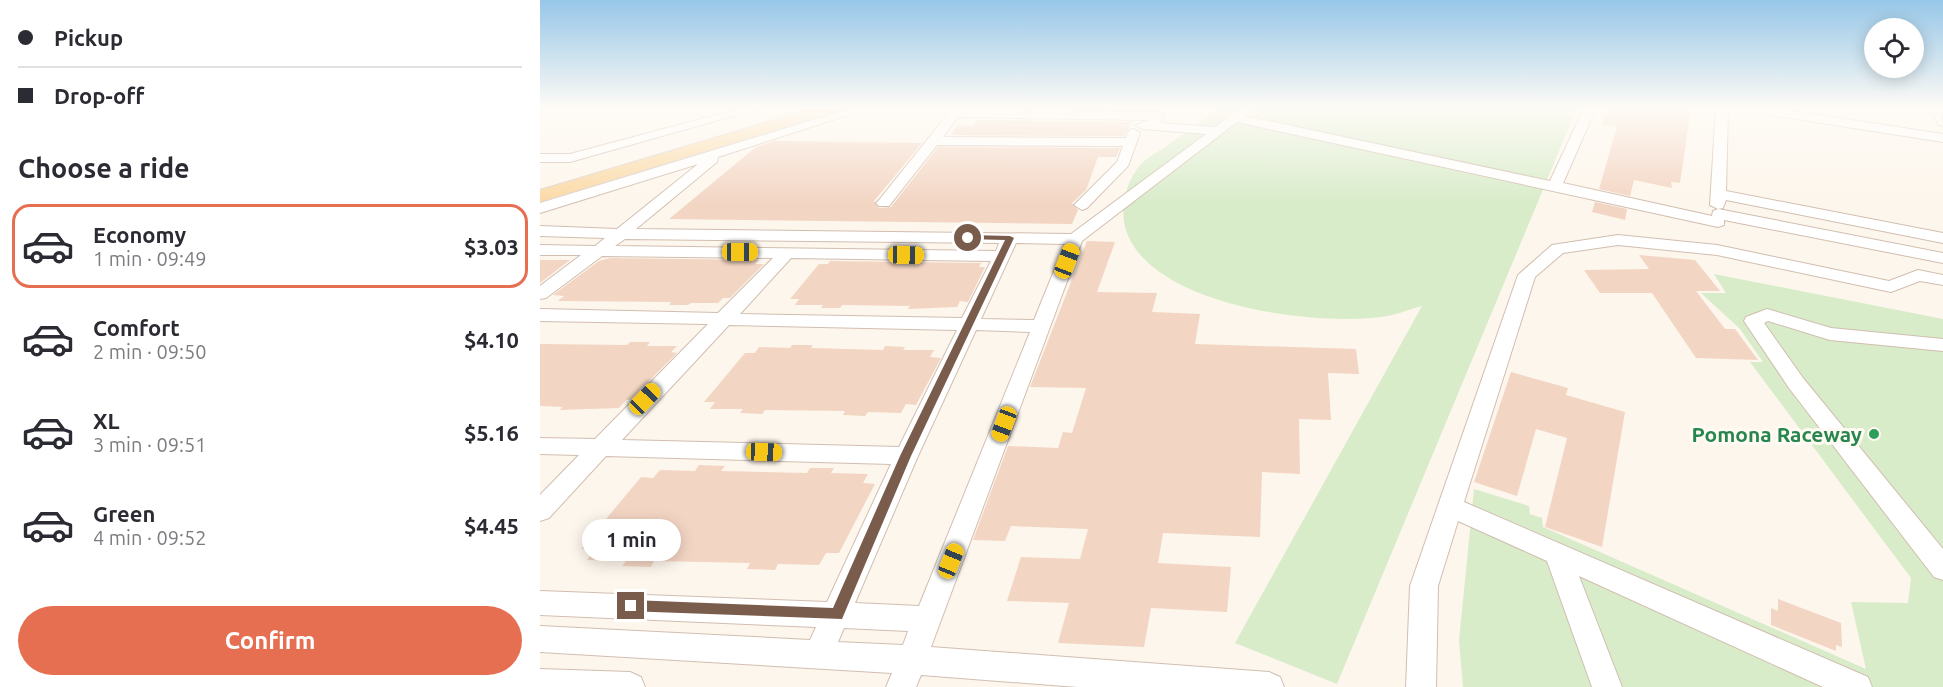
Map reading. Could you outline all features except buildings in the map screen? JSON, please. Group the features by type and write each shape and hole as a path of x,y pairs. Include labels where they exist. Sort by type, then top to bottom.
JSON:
{"main road":[{"path":"540,183 688,140"},
{"path":"540,196 724,140"}],"lane":[{"path":"540,158 570,159 639,140"},
{"path":"540,208 760,140"},
{"path":"540,250 788,253 1005,247 1075,239 1205,140"},
{"path":"1339,140 1718,218 1943,258"},
{"path":"1555,186 1576,140"},
{"path":"1717,250 1721,140"},
{"path":"884,203 934,141 1129,142 1123,163 1082,205"},
{"path":"540,294 621,234 721,152"},
{"path":"1719,194 1943,238"},
{"path":"540,231 1005,247"},
{"path":"901,687 1075,239"},
{"path":"1420,687 1424,586 1527,275 1558,249 1618,240 1717,250 1891,287 1918,275 1943,280"},
{"path":"818,655 906,456 1005,247"},
{"path":"540,511 599,447 788,253"},
{"path":"540,315 1042,326"},
{"path":"1943,345 1830,334 1767,315 1754,321 1796,383 1943,568"},
{"path":"540,446 906,456"},
{"path":"1450,506 1857,687"},
{"path":"1557,554 1607,687"},
{"path":"540,603 928,619"},
{"path":"540,639 912,660 1269,687"},
{"path":"540,684 630,687"}],"green space":[{"path":"1175,140 1564,140 1337,684 1235,643 1422,306 1392,315 1362,319 1285,315 1243,307 1203,294 1168,278 1142,256 1126,230 1123,213 1125,195 1136,170 1144,161"},
{"name":"Pomona Raceway","path":"1714,274 1943,319 1943,687 1463,687 1459,641 1474,489 1529,506 1530,514 1542,518 1543,527 1866,669 1851,602 1908,603 1911,578 1750,362 1763,362 1740,329 1701,293 1726,293"}],"place":[{"name":"Pomona Raceway","path":"1874,434"}],"route":[{"path":"631,606 837,615 906,456 1010,238 968,238"}]}
